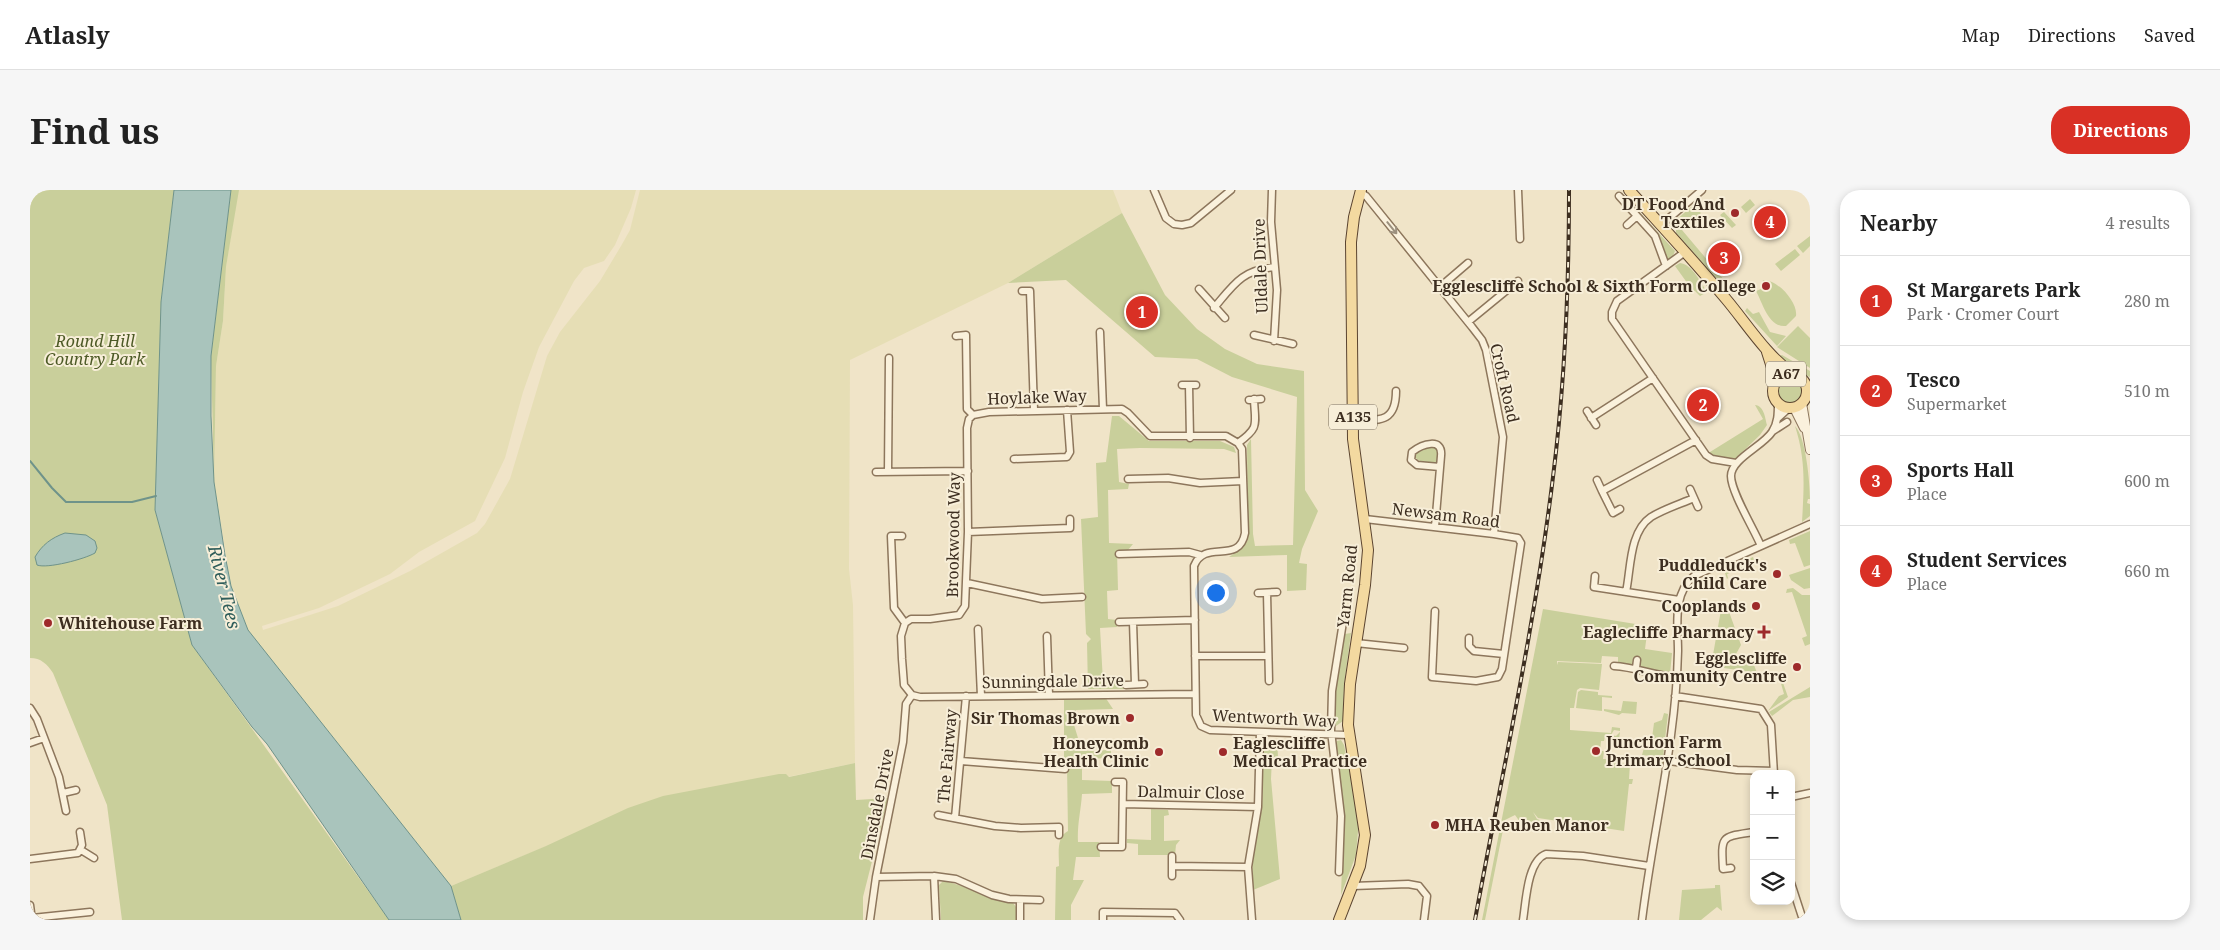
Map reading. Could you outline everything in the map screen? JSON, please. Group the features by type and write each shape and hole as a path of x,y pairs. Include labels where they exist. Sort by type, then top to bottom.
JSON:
{"main road":[{"name":"A67","path":"1629,190 1685,252 1765,347 1781,364 1806,384 1801,401 1778,403 1773,392 1776,380 1765,347"},
{"name":"Yarm Road","path":"1339,920 1353,886 1363,853 1365,830 1349,735 1349,696 1367,566 1365,519 1356,471 1353,420 1351,241 1361,191"},
{"name":"A67","path":"1776,380 1783,375 1796,375 1810,380"}],"street":[{"path":"1154,190 1166,218 1174,224 1182,225 1191,223 1231,190"},
{"name":"Uldale Drive","path":"1272,190 1271,222 1277,301 1274,341"},
{"path":"1518,190 1520,238"},
{"path":"1661,225 1702,190"},
{"name":"Croft Road","path":"1361,191 1468,322 1485,347 1502,433 1494,534"},
{"path":"1618,196 1655,236 1666,266"},
{"path":"1627,225 1637,216"},
{"path":"1685,252 1617,302 1612,312 1616,325 1709,458 1736,463"},
{"path":"1440,287 1468,263"},
{"path":"1214,308 1232,287 1250,272 1257,269 1275,267"},
{"path":"1468,322 1518,281"},
{"path":"1199,289 1214,308 1225,318"},
{"path":"1022,291 1030,291 1034,410"},
{"path":"1100,332 1104,342 1103,409 1122,409 1150,436 1190,438 1226,436 1238,443 1242,449 1245,533 1244,541 1238,547 1229,552 1208,552 1198,557 1189,552 1119,554"},
{"path":"956,336 966,335 967,408 973,415"},
{"path":"1254,335 1292,344"},
{"path":"888,472 889,362 897,366"},
{"path":"1591,418 1653,378"},
{"path":"1189,385 1190,438"},
{"path":"1353,420 1375,420 1388,416 1396,405 1396,391"},
{"path":"1238,443 1253,432 1255,425 1254,399"},
{"path":"1778,418 1801,401 1810,450"},
{"path":"1773,431 1778,418 1778,403"},
{"name":"Hoylake Way","path":"973,415 980,412 1103,409"},
{"path":"1014,459 1026,456 1065,458 1071,456 1067,410"},
{"path":"1587,411 1596,425"},
{"name":"Brookwood Way","path":"905,623 911,619 930,620 959,614 965,606 968,532 967,428 969,419 973,415"},
{"path":"1761,546 1733,485 1731,475 1736,463 1773,431 1787,422"},
{"path":"1602,491 1696,440"},
{"path":"1435,527 1442,450 1439,444 1431,444 1414,449 1411,452 1411,460 1416,464 1440,467"},
{"path":"876,472 968,471"},
{"path":"1128,479 1168,478 1200,482 1243,481"},
{"path":"1596,480 1616,514"},
{"path":"1690,489 1698,507"},
{"path":"1626,592 1636,537 1645,523 1658,514 1694,498"},
{"name":"Newsam Road","path":"1365,519 1518,538 1521,543 1504,654"},
{"path":"968,532 1070,528 1070,520"},
{"path":"1642,920 1649,866 1668,761 1675,696 1679,600 1687,581 1694,576 1810,524"},
{"path":"902,536 890,536 894,608 905,623 901,636 904,684 912,695"},
{"name":"Wentworth Way","path":"1198,557 1194,566 1195,694 1196,717 1204,728 1210,730 1349,735"},
{"path":"1595,576 1594,587 1679,600"},
{"path":"967,583 1042,599 1082,597"},
{"path":"1258,593 1277,592"},
{"path":"1267,593 1269,681"},
{"path":"1435,612 1432,677 1476,681 1496,678 1501,672 1504,654 1474,651 1469,646 1469,638"},
{"path":"1119,622 1195,620"},
{"path":"1133,622 1135,684"},
{"path":"1339,872 1341,813 1331,735 1332,691 1345,630 1343,622"},
{"path":"978,629 981,696"},
{"path":"1047,636 1049,694"},
{"path":"1356,643 1404,648"},
{"path":"1195,656 1268,656"},
{"path":"1636,668 1637,660"},
{"path":"1614,666 1636,668 1661,676 1676,677"},
{"path":"1126,685 1144,684"},
{"name":"Sunningdale Drive","path":"912,695 920,697 1049,694 1195,694"},
{"name":"Dinsdale Drive","path":"870,920 876,877 903,742 906,704 912,695"},
{"name":"The Fairway","path":"955,818 966,696"},
{"path":"1675,696 1761,709 1770,725 1774,770"},
{"path":"30,708 60,777 66,812"},
{"path":"1252,920 1248,867 1258,807 1260,732"},
{"path":"30,743 44,738"},
{"path":"1056,760 1056,768"},
{"path":"1668,761 1750,771"},
{"path":"961,762 1065,769"},
{"path":"1101,847 1122,847 1123,782 1115,782"},
{"path":"63,793 76,790"},
{"path":"1795,796 1810,793"},
{"name":"Dalmuir Close","path":"1123,804 1258,807"},
{"path":"938,815 995,826 1021,828 1059,827 1059,835"},
{"path":"80,832 81,850"},
{"path":"1731,868 1723,869 1722,845 1724,840 1730,836 1750,833"},
{"path":"81,850 94,858"},
{"path":"30,859 78,853 81,850"},
{"path":"1172,856 1172,876"},
{"path":"1523,920 1531,872 1535,862 1542,856 1583,856 1649,866"},
{"path":"1172,866 1248,867"},
{"path":"876,877 934,876 956,879 992,895 1020,900 1040,900"},
{"path":"934,876 936,920"},
{"path":"1353,886 1408,884 1419,886 1425,892 1427,901 1424,920"},
{"path":"1795,895 1803,920"},
{"path":"1020,900 1020,920"},
{"path":"30,905 32,919 90,912"},
{"path":"1103,920 1103,912 1175,913 1180,920"}],"shaded area":[{"path":"238,190 636,190 631,208 615,245 604,261 584,268 574,281 539,347 523,392 505,458 475,521 419,552 390,574 319,608 262,626 263,630 338,606 410,571 477,533 485,524 510,479 547,356 560,332 600,281 630,230 640,190 1113,190 1122,213 1008,283 850,360 849,569 853,605 855,763 638,808 451,886 248,630 231,586 214,482 216,366 223,321 226,267"}],"green space":[{"name":"Round Hill Country Park","path":"30,190 174,190 161,302 155,510 192,645 389,920 122,920 107,805 53,673 43,662 30,658"},
{"path":"231,190 239,190 226,267 223,321 216,366 214,482 211,356"},
{"path":"1622,193 1675,251 1672,258 1665,259 1658,238 1621,195"},
{"path":"1750,199 1755,205 1746,213 1741,207"},
{"path":"1691,207 1696,208 1701,213 1682,230 1725,281 1718,280 1676,233 1676,220"},
{"path":"1724,212 1736,225 1732,228 1720,215"},
{"path":"1122,213 1165,295 1197,329 1225,349 1257,364 1304,371 1305,490 1318,511 1302,549 1299,563 1307,564 1306,590 1287,591 1287,555 1229,557 1241,549 1248,540 1247,445 1251,439 1253,534 1255,546 1293,545 1297,397 1232,377 1197,359 1155,357 1066,280 1008,283"},
{"path":"1810,236 1810,246 1803,253 1797,246"},
{"path":"1795,249 1800,255 1781,271 1775,264"},
{"path":"1680,263 1692,270 1707,292 1700,296 1693,291 1675,266"},
{"path":"1763,280 1780,287 1794,304 1796,316 1786,326 1780,326 1775,323 1764,308 1756,291 1761,289"},
{"path":"1747,308 1753,314 1759,312 1770,332 1786,336 1777,346 1745,311"},
{"path":"1798,326 1810,338 1810,368 1777,347"},
{"path":"1782,355 1810,371 1810,377 1793,369 1779,356"},
{"path":"1790,379 1799,382 1802,391 1799,400 1790,403 1781,400 1778,391 1781,382"},
{"path":"1755,405 1760,407 1765,415 1767,425 1760,435 1735,459 1710,455 1710,452 1763,419"},
{"path":"1112,416 1119,416 1149,441 1220,441 1234,447 1236,453 1224,449 1117,449 1119,482 1129,484 1128,489 1108,490 1109,543 1133,544 1128,550 1117,551 1118,590 1107,591 1108,619 1117,620 1117,627 1100,628 1103,682 1124,682 1124,689 1088,689 1087,643 1091,639 1086,634 1081,519 1098,517 1096,463 1106,462"},
{"path":"1795,426 1805,450 1809,482 1810,499 1808,499 1807,503 1810,504 1810,516 1802,522 1803,462"},
{"path":"1433,446 1438,447 1438,460 1436,463 1423,463 1414,457 1416,452"},
{"path":"1810,531 1810,565 1804,567 1795,543 1790,544 1789,540"},
{"path":"1753,557 1755,564 1727,574 1727,579 1725,573 1729,567"},
{"path":"1810,568 1810,588 1804,589 1791,580 1789,575"},
{"path":"1793,588 1802,595 1810,595 1810,644 1805,646 1802,638 1807,636 1792,592 1786,593 1787,589"},
{"path":"1726,608 1741,645 1736,654 1739,660 1745,661 1750,666 1754,665 1757,673 1711,666 1721,610"},
{"path":"1543,609 1648,626 1645,649 1672,653 1670,674 1657,673 1639,666 1640,659 1633,657 1632,665 1618,664 1618,657 1602,656 1601,663 1557,661 1557,665 1558,662 1602,664 1599,690 1580,688 1577,690 1574,708 1570,708 1570,730 1611,733 1612,727 1620,728 1620,731 1614,730 1611,735 1616,736 1620,732 1619,739 1605,736 1604,741 1601,741 1600,751 1604,751 1603,759 1615,759 1615,756 1622,757 1621,763 1630,764 1629,779 1633,779 1632,784 1629,784 1624,831 1538,818 1533,812 1537,819 1542,821 1541,826 1523,826 1515,815 1505,820 1485,920 1482,920"},
{"path":"1351,633 1344,686 1343,721 1336,726 1333,707 1338,667 1345,634"},
{"path":"1780,680 1782,680 1788,697 1768,711 1779,696 1784,694"},
{"path":"1810,687 1810,697 1793,700 1772,716 1769,712"},
{"path":"1581,690 1598,692 1598,695 1612,696 1612,698 1602,697 1602,711 1576,708 1578,692"},
{"path":"1105,697 1113,709 1076,710 1074,725 1082,751 1111,750 1111,758 1082,759 1082,780 1112,781 1112,793 1082,794 1078,842 1099,842 1100,857 1076,857 1073,880 1084,880 1071,905 1071,920 1055,920 1056,867 1059,866 1059,846 1062,837 1068,831 1067,766 1064,763 1064,699"},
{"path":"1623,701 1637,702 1636,714 1622,713 1619,715 1604,711 1604,709 1621,711"},
{"path":"1664,713 1668,714 1665,739 1646,739 1646,737 1652,738 1654,723 1662,720"},
{"path":"1269,740 1277,740 1278,757 1272,758 1271,779 1280,879 1253,890 1252,857 1262,808 1264,747"},
{"path":"1341,740 1344,745 1359,819 1356,855 1341,895 1344,811 1335,743"},
{"path":"1646,741 1664,745 1663,763 1660,763 1660,757 1642,755"},
{"path":"855,763 856,800 888,798 863,897 863,920 461,920 451,886 546,846 628,808 663,796 779,774 786,774 789,777"},
{"path":"1151,809 1168,810 1169,815 1164,816 1164,841 1180,840 1176,845 1175,855 1138,855 1138,844 1127,843 1127,839 1151,840"},
{"path":"943,881 995,899 1013,903 1016,907 1017,920 941,920 939,885"},
{"path":"1715,885 1720,885 1722,911 1717,907 1701,920 1679,920 1682,890 1715,888"}],"water":[{"name":"River Tees","path":"174,190 231,190 211,356 211,416 214,482 225,555 231,586 248,630 451,886 461,920 389,920 267,744 252,727 192,645 155,510 161,302"},
{"path":"65,533 86,535 95,541 97,548 95,553 66,563 49,566 37,565 35,557 44,545"}],"waterway":[{"path":"30,461 66,502 132,502 156,496"}],"railway":[{"path":"1475,920 1528,644 1546,533 1561,406 1566,334 1569,190"}],"place":[{"name":"DT Food And Textiles","path":"1735,213"},
{"name":"Student Services","path":"1770,222"},
{"name":"Sports Hall","path":"1724,258"},
{"name":"Egglescliffe School & Sixth Form College","path":"1766,286"},
{"name":"St Margarets Park","path":"1142,312"},
{"name":"Tesco","path":"1703,405"},
{"name":"Puddleduck's Child Care","path":"1777,574"},
{"name":"Cooplands","path":"1756,606"},
{"name":"Whitehouse Farm","path":"48,623"},
{"name":"Eaglecliffe Pharmacy","path":"1764,632"},
{"name":"Egglescliffe Community Centre","path":"1797,667"},
{"name":"Sir Thomas Brown","path":"1130,718"},
{"name":"Junction Farm Primary School","path":"1596,751"},
{"name":"Honeycomb Health Clinic","path":"1159,752"},
{"name":"Eaglescliffe Medical Practice","path":"1223,752"},
{"name":"MHA Reuben Manor","path":"1435,825"}]}
